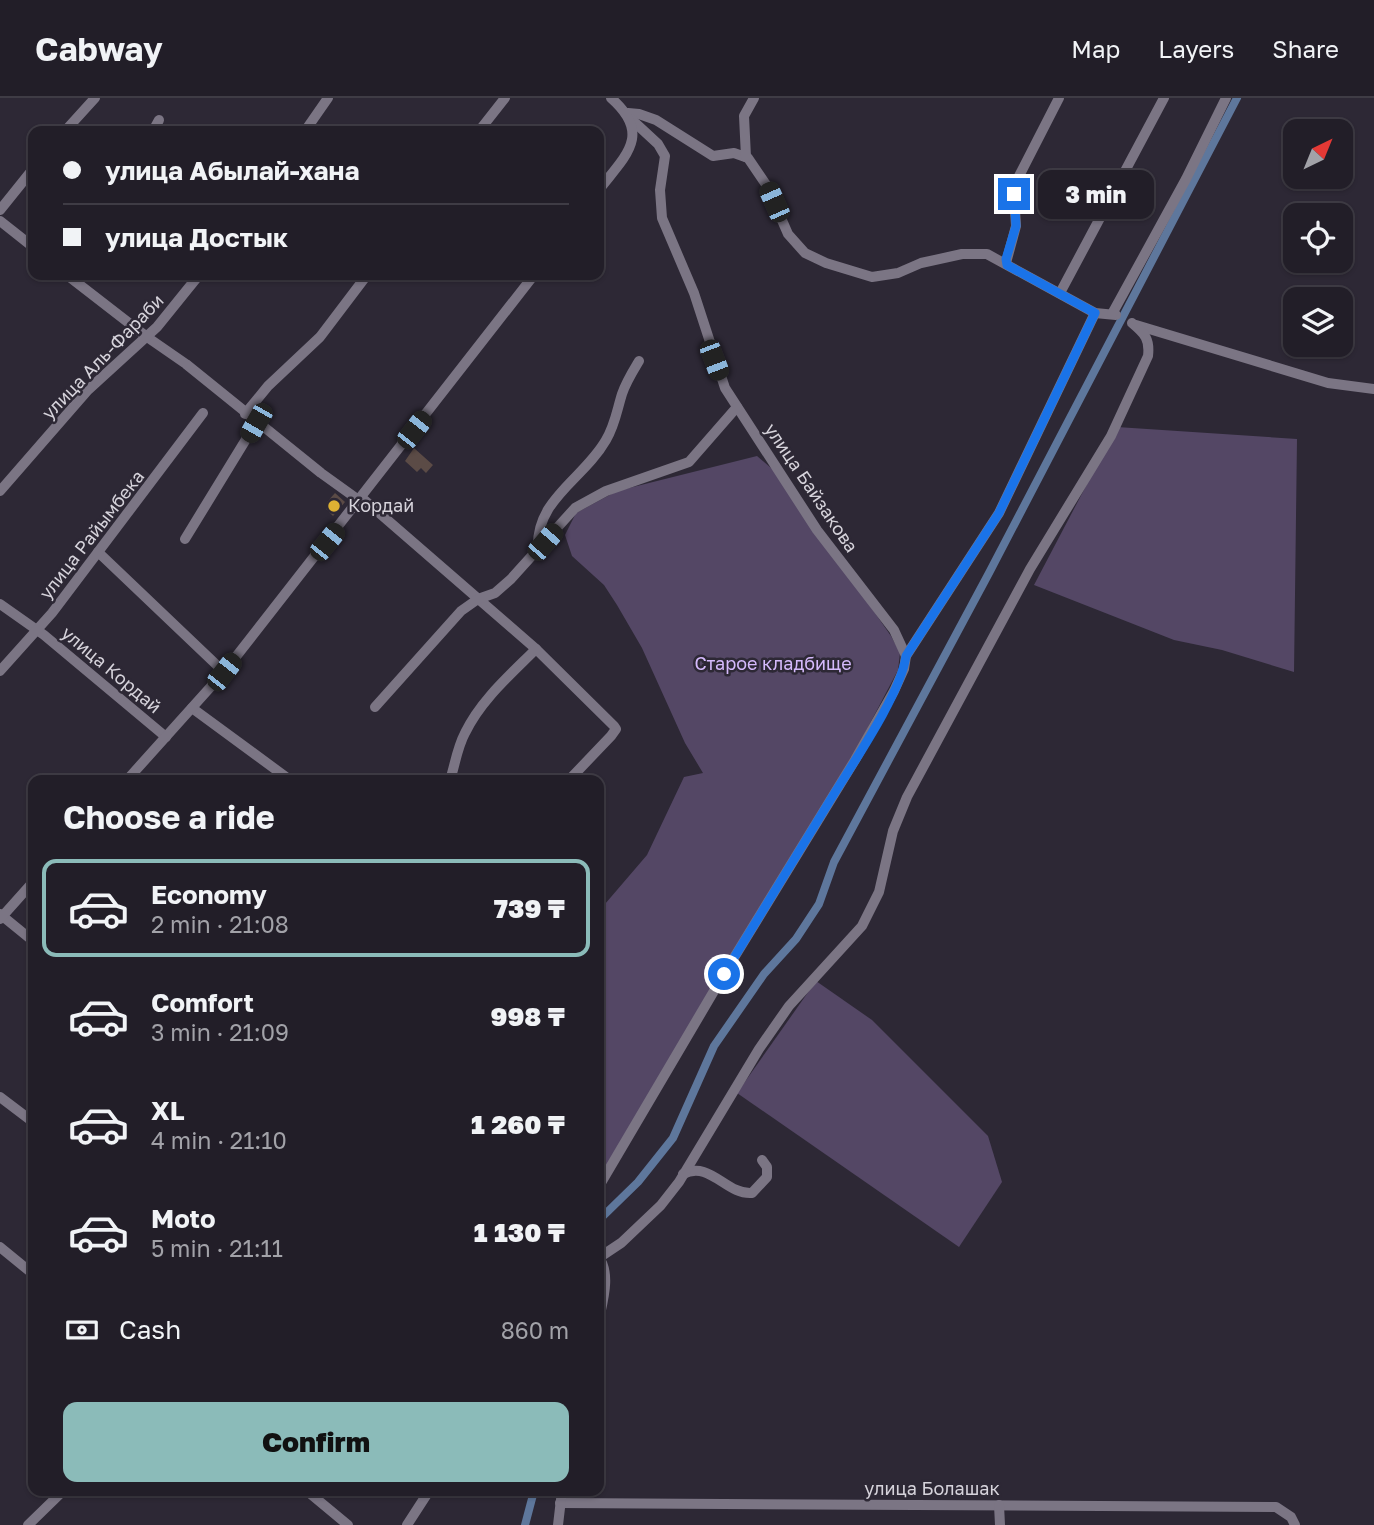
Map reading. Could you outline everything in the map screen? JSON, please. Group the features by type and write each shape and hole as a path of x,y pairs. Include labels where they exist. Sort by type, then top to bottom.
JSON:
{"street":[{"path":"70,126 95,98"},
{"path":"308,126 328,98"},
{"path":"482,126 505,98"},
{"name":"улица Байзакова","path":"611,98 658,144 665,156 660,190 662,218 694,293 725,387 817,530 894,630 906,656"},
{"path":"754,98 744,117 746,157 767,186 788,234 805,253 826,263 872,277 898,273 921,263 976,253 986,254 1095,313 1114,314 1226,98"},
{"path":"1006,263 1016,226 1014,203 1017,180 1032,141 1059,98"},
{"path":"1060,293 1164,98"},
{"path":"604,183 629,151 635,133 629,116 639,114 656,120 713,156 734,153 746,157"},
{"path":"156,126 159,121"},
{"path":"0,209 28,175"},
{"path":"0,221 28,243"},
{"path":"74,280 186,364 256,423 361,499 536,649 615,729 574,775"},
{"name":"улица Аль-Фараби","path":"0,491 88,390 147,337 195,280"},
{"path":"245,414 268,386 320,337 363,280"},
{"path":"132,775 224,672 530,280"},
{"path":"604,1178 724,974 855,760 894,691 904,669 906,656 999,513 1095,313"},
{"path":"604,1253 653,1215 683,1174 784,1013 862,926 872,910 879,892 893,831 907,797 1030,569 1111,436 1148,356 1149,342 1145,334 1132,323 1328,383 1374,389"},
{"path":"538,550 540,520 545,510 582,473 602,447 639,360"},
{"path":"375,707 453,620 478,599 495,593 538,550 565,517 588,500 689,462 737,407"},
{"name":"улица Райымбека","path":"0,671 37,630 203,413"},
{"path":"185,539 256,423"},
{"path":"98,552 224,672"},
{"name":"улица Кордай","path":"0,604 37,630 166,737"},
{"path":"452,775 465,733 471,723 489,698 536,649"},
{"path":"192,708 283,775"},
{"path":"28,887 1,916 28,938"},
{"path":"0,1097 28,1118"},
{"path":"683,1174 702,1170 737,1191 752,1193 767,1177 767,1167 762,1160"},
{"path":"0,1247 28,1270"},
{"path":"604,1264 604,1288"},
{"path":"28,1525 58,1496"},
{"path":"313,1496 348,1525"},
{"path":"407,1525 426,1496"},
{"path":"558,1525 561,1496"},
{"name":"улица Болашак","path":"560,1503 1276,1507 1291,1517 1295,1525"},
{"path":"999,1505 1000,1525"}],"green space":[{"path":"1117,427 1297,439 1294,672 1222,650 1174,640 1034,585"},
{"name":"Старое кладбище","path":"757,456 777,473 891,636 900,653 898,670 846,769 604,1170 604,905 647,855 684,777 703,773 685,743 642,648 604,585 572,556 565,535 576,513 617,491"},
{"path":"816,981 872,1020 988,1136 1002,1182 959,1247 737,1093"}],"building":[{"path":"414,448 433,465 426,473 421,468 417,472 405,461"},
{"name":"Кордай","path":"335,493 345,502 333,516 326,509 327,502"}],"waterway":[{"path":"604,1215 638,1182 673,1138 714,1046 764,974 796,939 819,904 834,862 989,573 1237,98"},
{"path":"525,1525 533,1496"}],"place":[{"name":"Кордай","path":"334,506"}],"route":[{"path":"724,974 855,760 894,691 904,669 906,656 999,513 1095,313 1007,265 1006,259 1016,226 1014,194"}]}
